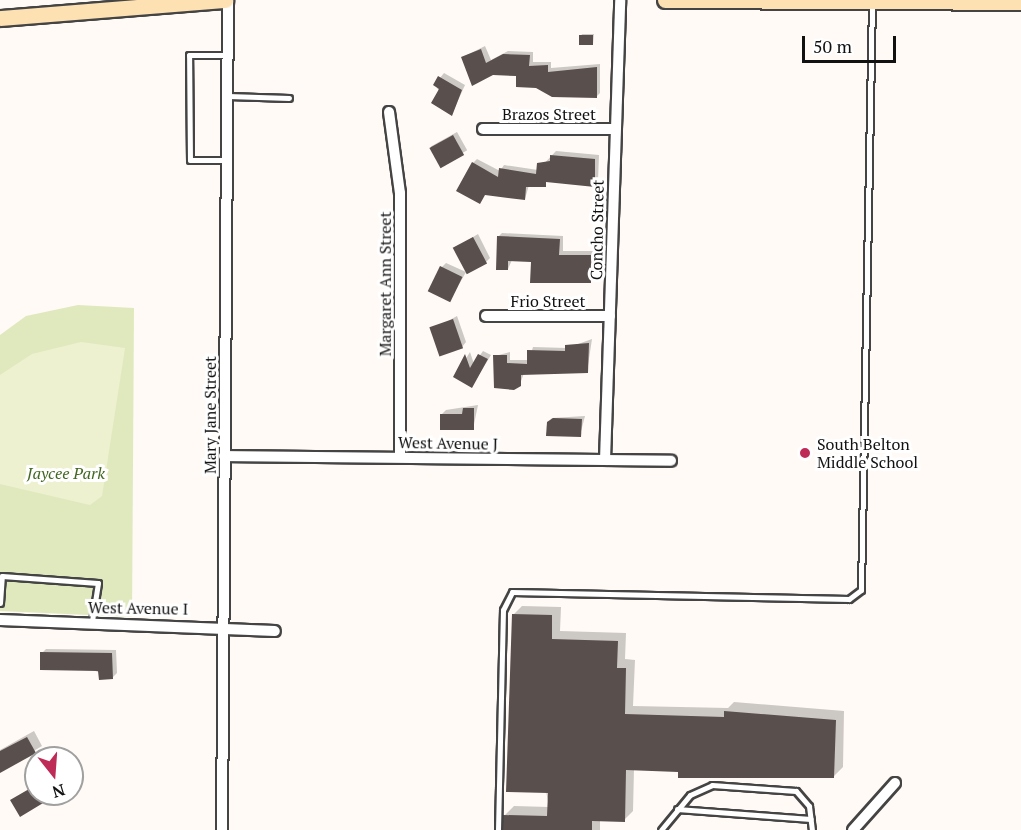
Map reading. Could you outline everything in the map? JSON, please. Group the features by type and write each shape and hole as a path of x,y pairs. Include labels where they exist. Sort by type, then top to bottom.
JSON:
{"main road":[{"path":"0,18 226,0"},
{"path":"665,0 1021,2"}],"street":[{"name":"Mary Jane Street","path":"222,830 226,0"},
{"name":"Concho Street","path":"604,460 620,0"},
{"name":"Margaret Ann Street","path":"389,112 400,194 400,457"},
{"name":"Brazos Street","path":"483,129 615,129"},
{"name":"Frio Street","path":"486,316 610,316"},
{"name":"West Avenue J","path":"224,456 670,461"},
{"name":"West Avenue I","path":"0,620 224,625 275,631"},
{"path":"853,830 895,783"}],"lane":[{"path":"498,830 503,610 512,592 849,599 861,590 872,1"},
{"path":"226,160 190,160 189,56 227,55"},
{"path":"227,96 289,98"},
{"path":"0,603 2,576 98,583 92,622"},
{"path":"661,830 690,795 712,785 754,786 796,791 810,806 812,830"},
{"path":"677,809 811,819"}],"green space":[{"name":"Jaycee Park","path":"78,305 134,308 132,617 0,611 0,335 26,316"},
{"path":"81,342 125,348 102,496 90,505 0,484 0,375 32,354"}],"building":[{"path":"579,35 593,35 593,45 579,45"},
{"path":"481,49 486,63 503,54 530,55 529,66 548,65 548,72 597,67 597,98 552,97 536,88 516,87 516,76 493,75 472,86 461,57"},
{"path":"438,76 462,90 452,116 431,103 439,89 433,85"},
{"path":"453,135 464,155 441,168 429,148"},
{"path":"550,155 595,159 595,187 546,182 546,187 526,187 525,200 485,195 480,204 456,191 472,162 498,177 499,168 536,174 537,163 550,161"},
{"path":"497,236 560,239 559,255 591,255 591,283 530,283 531,262 508,261 508,270 496,270"},
{"path":"473,237 487,263 467,274 453,248"},
{"path":"440,266 462,277 450,302 428,291"},
{"path":"453,319 463,348 439,356 429,327"},
{"path":"589,343 588,373 521,375 521,386 514,390 494,388 493,355 507,355 507,363 527,364 527,350 565,351 565,345"},
{"path":"465,354 470,368 478,354 488,359 472,388 453,377"},
{"path":"463,408 474,408 474,430 440,430 440,414 462,414"},
{"path":"553,418 582,419 581,437 546,436 547,422"},
{"path":"512,614 552,615 552,639 618,641 617,668 626,668 625,714 724,717 724,711 836,720 834,778 678,778 678,772 626,770 625,822 592,821 592,830 503,830 503,815 547,816 548,793 506,792"},
{"path":"40,652 112,653 113,679 99,680 98,671 40,670"},
{"path":"27,737 32,746 24,746 24,760 0,773 0,751"},
{"path":"24,792 24,806 38,806 20,817 10,800"}],"place":[{"name":"South Belton Middle School","path":"805,453"}]}
